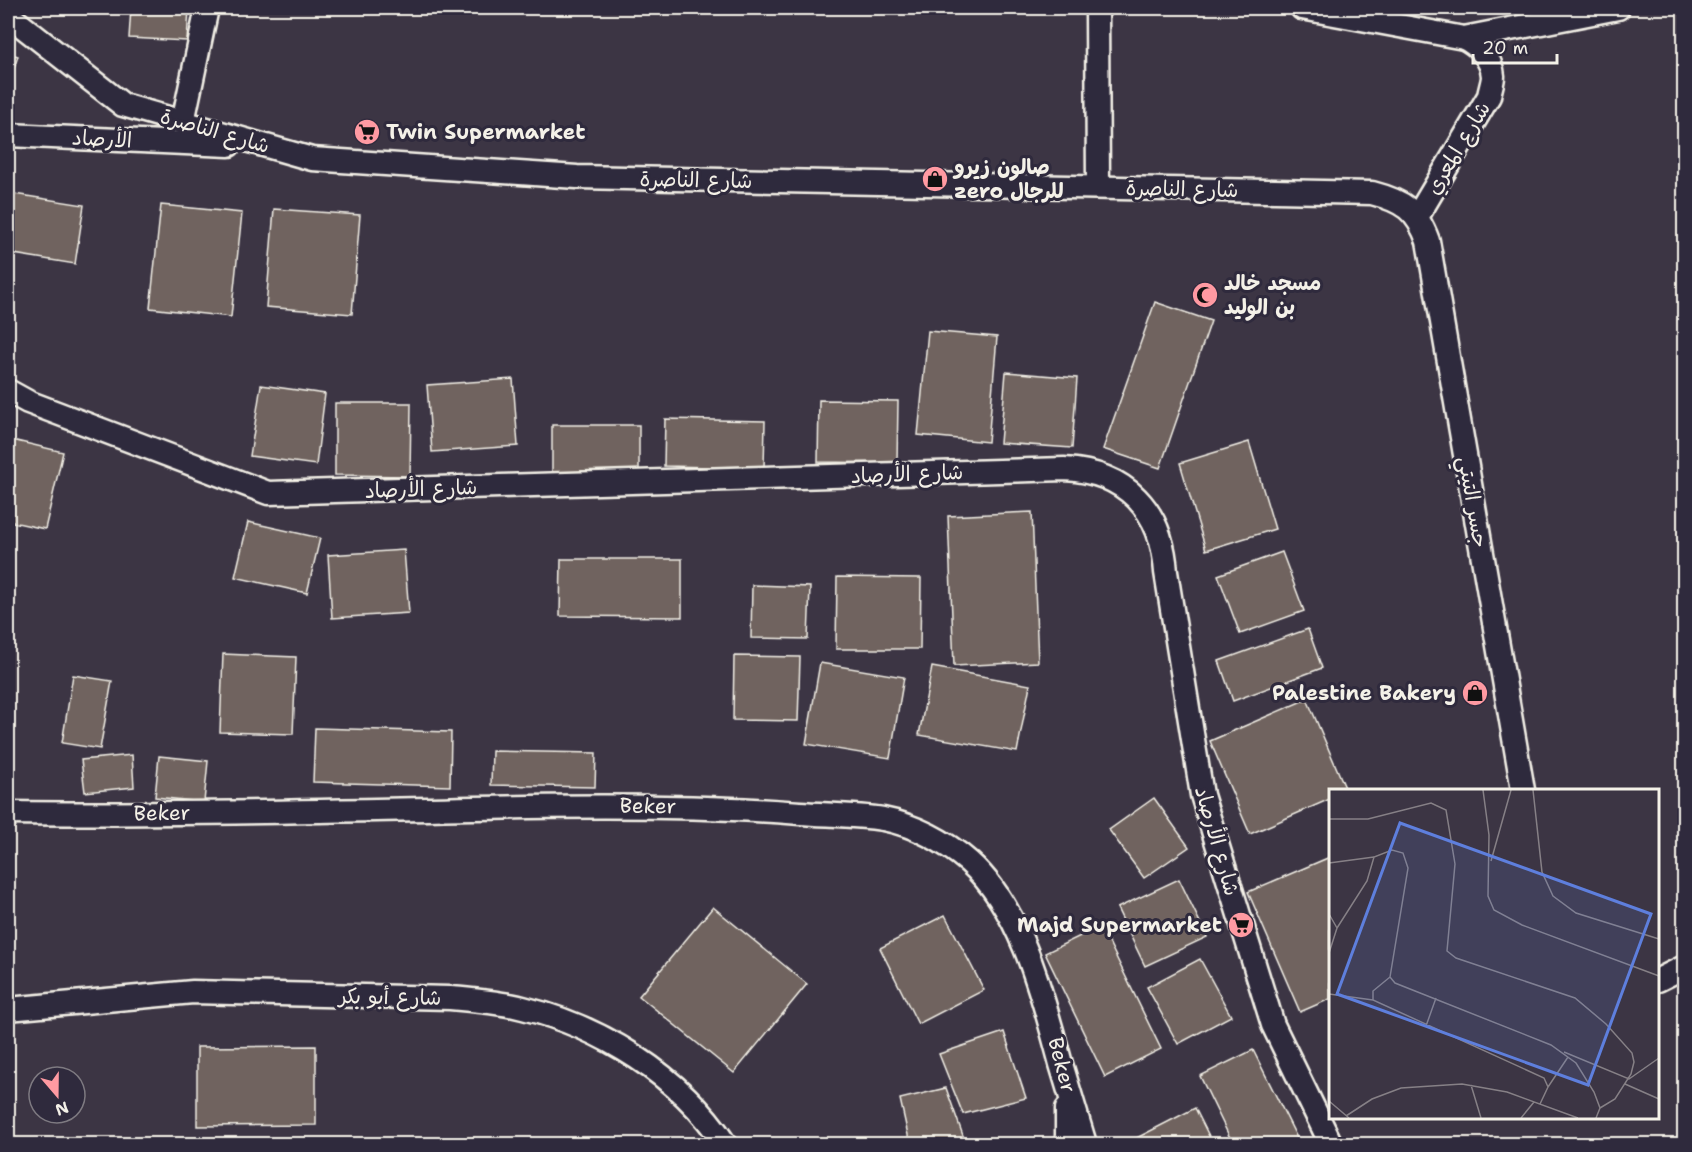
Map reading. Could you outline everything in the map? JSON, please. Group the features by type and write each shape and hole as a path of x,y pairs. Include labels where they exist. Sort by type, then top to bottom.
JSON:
{"street":[{"path":"183,122 207,8"},
{"path":"1097,8 1098,187"},
{"path":"1302,8 1464,38 1618,8"},
{"name":"شارع الناصرة","path":"8,15 123,105 312,159 577,177 1372,193 1393,198 1417,217"},
{"name":"شارع المعري","path":"1417,217 1489,96 1493,75 1488,60 1475,44 1464,38"},
{"name":"الأرصاد","path":"8,135 269,147"},
{"name":"جسر التيتي","path":"1417,217 1428,241 1523,789"},
{"name":"شارع الأرصاد","path":"8,391 28,402 268,493 1064,469 1096,473 1113,480 1142,503 1160,534 1165,552 1166,572 1202,795 1273,1025 1332,1144"},
{"name":"Beker","path":"8,813 97,814 625,806 746,809 882,819 906,825 940,840 969,862 994,890 1007,910 1031,963 1045,1002 1084,1144"},
{"path":"1659,980 1684,967"},
{"name":"شارع أبو بكر","path":"8,1010 192,993 450,998 500,1003 556,1017 588,1030 647,1065 698,1111 725,1144"},
{"path":"1066,1083 1067,1144"}],"building":[{"path":"131,8 189,8 187,41 129,38"},
{"path":"8,53 18,56 8,87"},
{"path":"14,194 84,205 75,264 8,253 8,234"},
{"path":"161,205 242,213 231,317 150,308"},
{"path":"274,209 360,215 352,314 266,307"},
{"path":"1155,302 1211,321 1160,468 1103,449"},
{"path":"928,331 997,337 988,442 918,435"},
{"path":"1006,372 1077,378 1072,448 1000,443"},
{"path":"513,379 518,446 432,452 427,385"},
{"path":"261,385 325,394 316,465 250,456"},
{"path":"819,400 898,401 897,463 818,462"},
{"path":"335,403 411,403 410,476 335,475"},
{"path":"665,419 765,421 764,468 664,466"},
{"path":"552,425 639,425 639,473 552,473"},
{"path":"8,439 63,452 45,529 8,521"},
{"path":"1249,442 1275,529 1206,550 1180,463"},
{"path":"1032,512 1038,662 954,666 948,516"},
{"path":"248,522 320,538 307,593 235,577"},
{"path":"404,550 409,613 332,618 328,555"},
{"path":"1282,552 1304,611 1240,634 1218,575"},
{"path":"561,559 682,559 682,617 560,616"},
{"path":"837,577 921,578 920,649 836,649"},
{"path":"752,585 810,587 808,639 751,638"},
{"path":"1308,629 1322,668 1233,701 1219,661"},
{"path":"223,654 296,657 293,734 220,732"},
{"path":"734,656 800,657 798,721 733,720"},
{"path":"820,663 904,677 890,758 806,744"},
{"path":"932,667 1030,685 1017,752 919,735"},
{"path":"73,675 112,681 100,749 62,743"},
{"path":"1307,699 1346,789 1329,789 1329,799 1250,834 1210,741"},
{"path":"315,728 451,732 450,786 313,782"},
{"path":"492,751 596,753 595,787 491,785"},
{"path":"132,755 134,787 85,792 81,760"},
{"path":"159,756 208,761 204,802 155,797"},
{"path":"1154,798 1189,847 1144,878 1109,830"},
{"path":"1329,857 1329,999 1300,1012 1248,892"},
{"path":"1179,879 1207,937 1145,966 1117,908"},
{"path":"713,907 807,984 734,1073 639,996"},
{"path":"945,915 984,990 918,1024 880,948"},
{"path":"1101,926 1161,1049 1105,1077 1045,953"},
{"path":"1200,959 1231,1016 1178,1044 1147,987"},
{"path":"1004,1032 1026,1098 963,1114 939,1054"},
{"path":"316,1046 316,1125 197,1126 197,1047"},
{"path":"1253,1050 1300,1144 1233,1144 1200,1076"},
{"path":"946,1088 966,1144 910,1144 900,1099"},
{"path":"1195,1108 1213,1144 1125,1144"}],"place":[{"name":"Twin Supermarket","path":"367,132"},
{"name":"صالون زيرو zero للرجال","path":"935,179"},
{"name":"مسجد خالد بن الوليد","path":"1205,295"},
{"name":"Palestine Bakery","path":"1475,693"},
{"name":"Majd Supermarket","path":"1241,925"}]}
